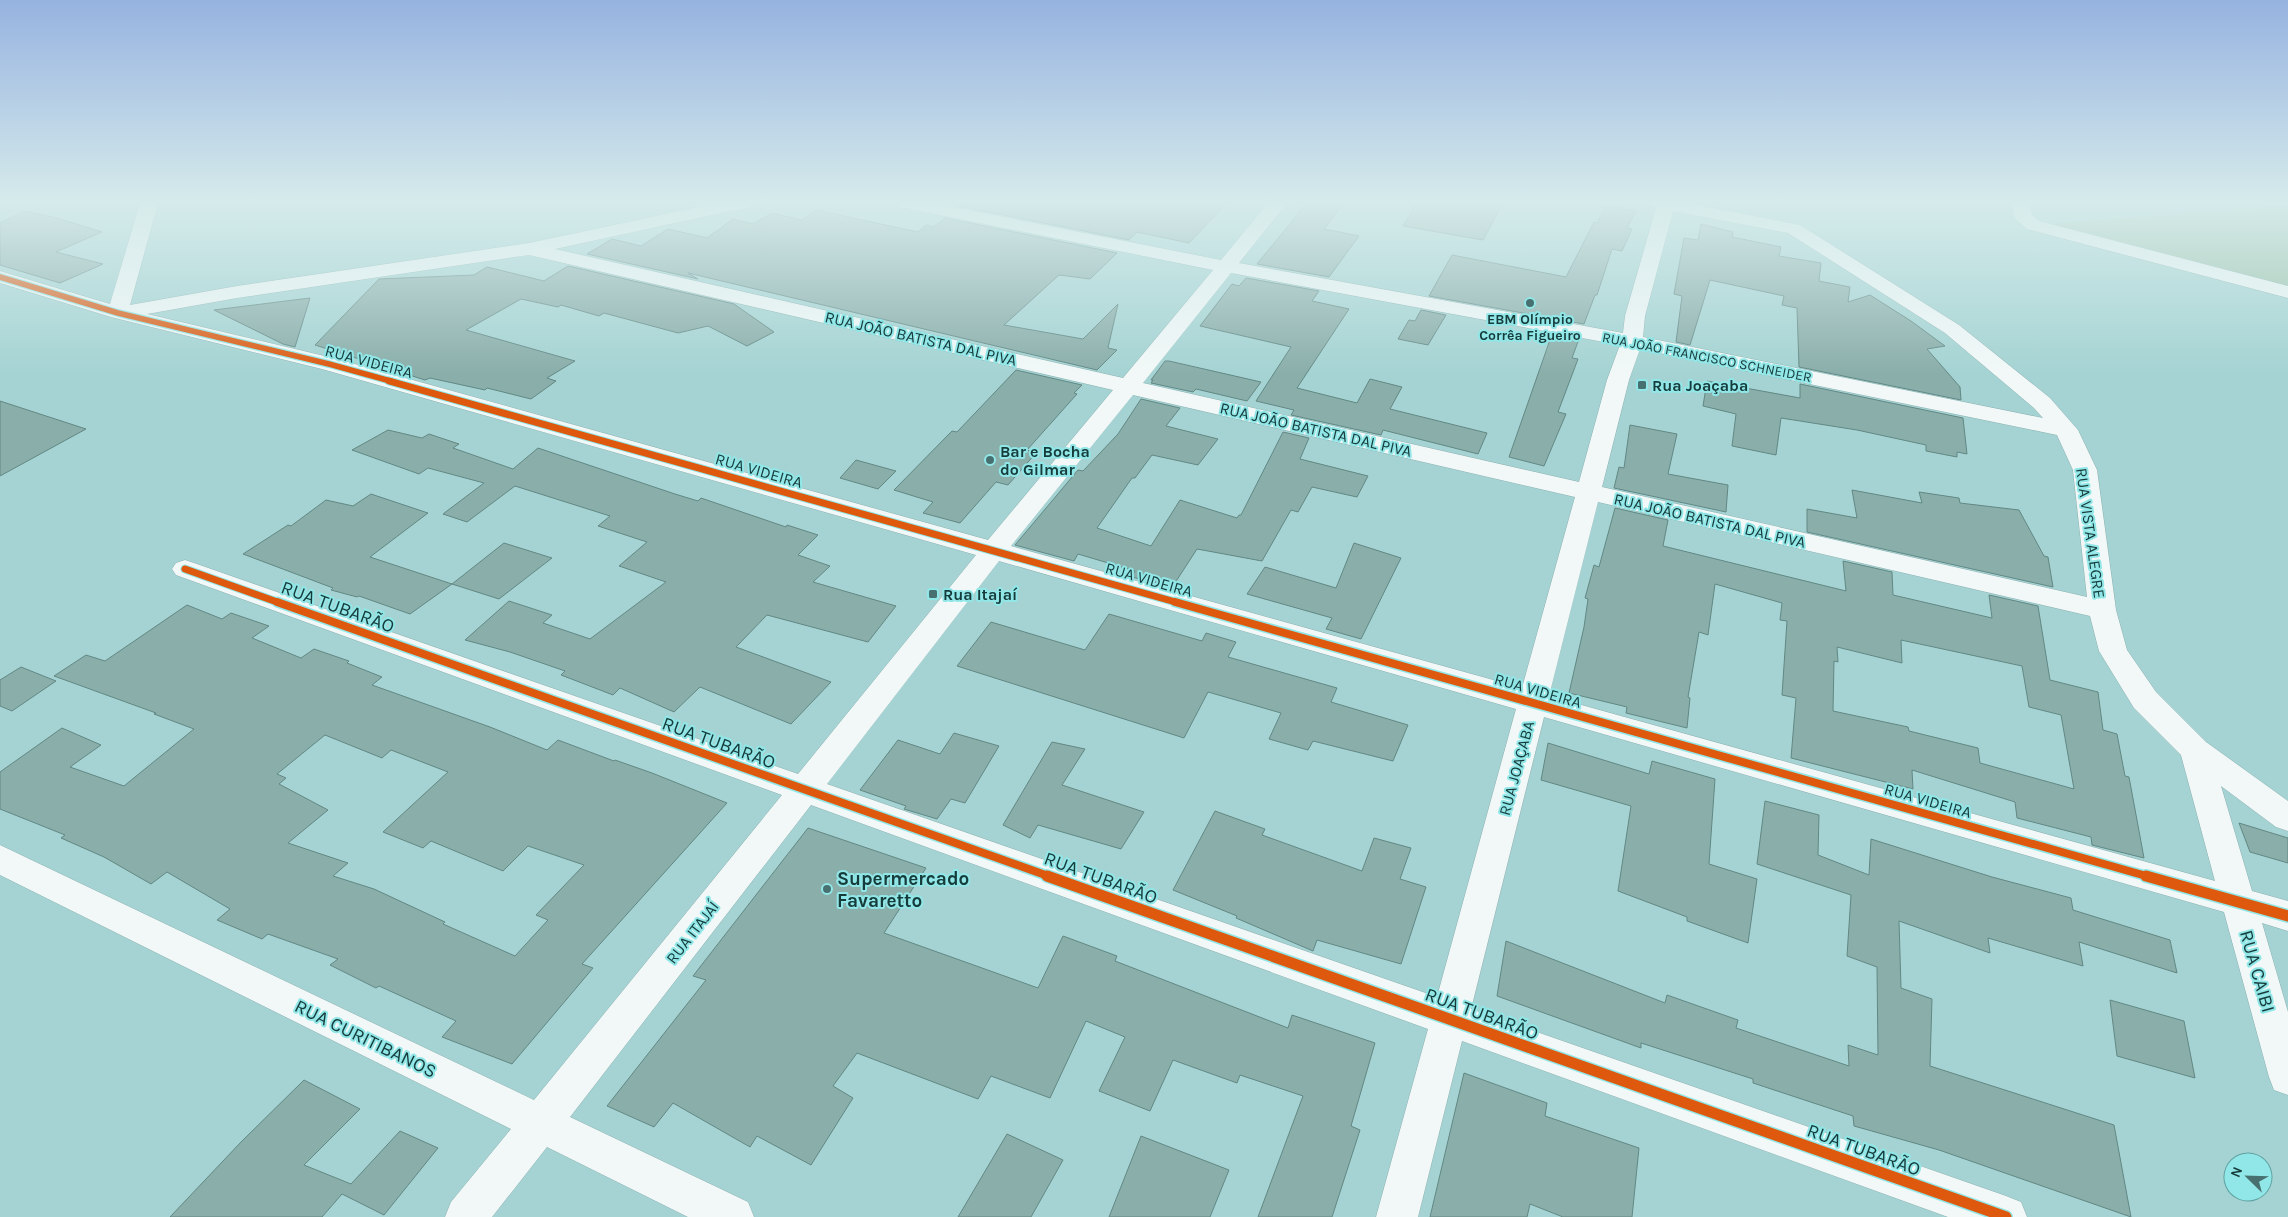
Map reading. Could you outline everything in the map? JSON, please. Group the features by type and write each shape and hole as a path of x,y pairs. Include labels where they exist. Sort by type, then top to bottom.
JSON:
{"street":[{"path":"133,260 118,313 237,292 456,260"},
{"name":"RUA JOÃO BATISTA DAL PIVA","path":"576,260 2102,610"},
{"name":"RUA JOÃO FRANCISCO SCHNEIDER","path":"1192,260 1632,342 2066,430"},
{"name":"RUA ITAJAÍ","path":"466,1217 994,550 1234,260"},
{"name":"RUA JOAÇABA","path":"1397,1217 1618,380 1632,342 1635,316 1649,260"},
{"name":"RUA VISTA ALEGRE","path":"1843,260 1952,328 2042,403 2066,430 2085,470 2102,610 2113,652 2145,700 2195,750 2288,818"},
{"path":"2165,260 2288,292"},
{"name":"RUA VIDEIRA","path":"0,277 118,313 329,364 2288,916"},
{"name":"RUA TUBARÃO","path":"185,569 2006,1217"},
{"name":"RUA CAIBI","path":"2195,750 2288,1077"},
{"name":"RUA CURITIBANOS","path":"0,859 733,1217"}],"green space":[{"path":"2165,260 2288,260 2288,292"}],"building":[{"path":"0,260 87,260 103,264 60,283 0,265"},
{"path":"613,260 1110,260 1090,279 1059,275 1004,325 1083,339 1118,304 1108,348 1117,350 1097,370 688,273 698,279"},
{"path":"1260,260 1342,260 1329,277 1257,264"},
{"path":"1449,260 1477,260 1566,277 1575,260 1608,260 1597,295 1595,295 1584,324 1429,296"},
{"path":"1680,260 1802,260 1821,263 1819,281 1850,287 1848,302 1870,295 1911,321 1945,346 1927,349 1960,387 1961,400 1799,367 1797,308 1782,305 1784,296 1710,280 1690,345 1676,342 1682,296 1674,294"},
{"path":"568,266 734,304 774,332 747,346 708,326 678,333 604,313 599,316 561,305 558,307 521,299 466,330 575,361 547,378 556,381 531,399 487,388 485,390 430,378 425,380 315,345 379,279 474,275 487,267 544,281"},
{"path":"1246,278 1319,291 1312,301 1349,309 1297,388 1357,403 1370,379 1402,387 1390,409 1487,433 1478,454 1383,430 1381,435 1291,415 1294,410 1256,401 1291,347 1200,326 1232,284 1239,286"},
{"path":"310,298 295,347 283,344 214,310"},
{"path":"1421,310 1446,315 1428,345 1398,339 1409,320 1415,321"},
{"path":"1552,334 1579,339 1572,358 1578,359 1558,412 1566,414 1544,466 1509,457"},
{"path":"1165,361 1261,382 1247,401 1196,389 1193,392 1151,383 1153,380 1151,380"},
{"path":"1016,370 1082,385 1074,393 1077,394 1027,450 1036,453 1008,485 996,482 960,523 923,513 933,502 894,490 952,431 957,432"},
{"path":"1707,381 1800,398 1800,384 1963,418 1967,454 1957,452 1957,457 1926,451 1926,445 1857,430 1781,418 1776,455 1732,446 1736,414 1703,406"},
{"path":"1141,399 1180,408 1166,426 1218,439 1198,465 1152,455 1135,478 1132,478 1097,528 1151,546 1180,500 1237,518 1241,515 1283,432 1309,438 1300,459 1368,476 1357,497 1312,487 1298,512 1291,510 1262,561 1197,549 1173,586 1131,577 1135,571 1078,554 1074,561 1015,545 1078,470 1083,471 1118,434"},
{"path":"0,401 86,429 0,476"},
{"path":"1630,425 1677,434 1668,474 1728,485 1726,512 1614,488 1619,467 1624,468"},
{"path":"388,430 422,438 429,434 459,444 453,448 513,469 538,448 675,494 698,501 701,498 786,527 787,525 818,535 798,555 830,566 813,582 896,606 868,642 767,615 736,647 831,682 791,724 700,687 674,712 620,688 613,695 561,675 565,671 510,652 465,640 509,601 552,615 543,623 590,639 666,582 619,566 647,542 598,526 610,516 515,486 467,522 443,514 484,483 428,468 419,474 352,450"},
{"path":"856,460 896,471 878,489 840,478"},
{"path":"1852,490 1922,503 1919,492 1959,498 1960,503 2019,510 2044,556 2048,557 2053,587 1807,532 1807,509 1857,518"},
{"path":"371,494 428,513 370,557 452,584 410,614 359,596 331,590 333,588 243,554 288,525 291,526 326,500 353,506"},
{"path":"1615,508 1668,520 1663,546 1846,591 1843,561 1892,572 1893,595 1992,618 1989,595 2038,606 2050,680 2098,692 2103,730 2117,734 2125,776 2129,777 2144,858 2092,845 2091,837 2017,818 2015,802 1912,770 1913,789 1791,758 1796,698 1782,695 1787,621 1780,620 1782,603 1715,584 1708,635 1699,632 1688,697 1690,698 1687,728 1626,713 1627,707 1569,693 1584,627 1588,599 1585,598 1594,565 1599,567","holes":["1901,640 2022,666 2029,707 2061,715 2074,789 1980,763 1978,748 1909,731 1908,727 1833,711 1834,661 1838,662 1837,647 1902,663"]},
{"path":"504,543 552,558 499,599 452,584"},
{"path":"1354,543 1401,558 1361,639 1326,629 1332,618 1247,594 1265,567 1336,588"},
{"path":"187,605 222,619 231,613 269,626 252,638 301,658 314,649 349,661 347,663 382,677 372,685 490,727 547,750 558,740 652,773 727,803 582,964 593,968 512,1064 442,1037 456,1021 379,986 376,988 330,965 338,959 268,934 262,939 217,920 230,909 167,872 151,884 104,857 61,838 65,835 0,809 0,772 62,728 101,745 70,767 124,786 194,729 154,714 156,713 54,676 86,655 105,661","holes":["325,735 382,758 391,750 448,772 383,832 423,848 431,841 503,871 528,846 584,865 536,915 548,920 515,956 443,924 445,922 374,889 333,876 348,863 288,843 328,810 279,784 286,778 277,774"]},
{"path":"1109,614 1202,641 1206,633 1236,642 1228,657 1337,688 1331,702 1408,725 1393,761 1313,741 1308,750 1269,739 1281,713 1208,692 1184,738 957,666 991,622 1085,650"},
{"path":"21,667 56,681 12,711 0,706 0,680"},
{"path":"954,733 999,746 965,803 951,799 937,819 904,809 906,806 860,790 898,740 940,754"},
{"path":"1052,742 1085,749 1062,785 1144,812 1121,849 1038,825 1030,838 1003,825"},
{"path":"1548,743 1649,774 1652,761 1715,779 1709,864 1757,879 1748,943 1687,921 1687,917 1618,891 1631,806 1541,780"},
{"path":"1765,801 1819,815 1818,855 1869,875 1871,839 1992,877 2071,898 2073,910 2170,940 2177,973 2079,942 2083,966 1988,938 1990,953 1899,921 1901,988 1932,999 1930,1066 2114,1125 2131,1217 1939,1150 1854,1126 1853,1116 1753,1083 1753,1079 1641,1043 1641,1048 1497,996 1506,941 1665,1003 1667,995 1738,1020 1736,1028 1849,1066 1848,1045 1878,1055 1877,967 1847,956 1851,895 1757,864"},
{"path":"1215,811 1265,829 1262,835 1362,871 1374,838 1411,848 1400,879 1426,887 1401,964 1317,940 1313,951 1236,918 1237,916 1173,890"},
{"path":"2239,823 2288,838 2288,863 2250,852"},
{"path":"808,828 926,868 884,933 1038,988 1063,936 1117,956 1115,961 1288,1028 1292,1015 1375,1043 1351,1126 1360,1130 1332,1217 1258,1217 1303,1096 1240,1075 1237,1083 1173,1060 1150,1111 1099,1091 1125,1037 1086,1021 1050,1098 991,1076 978,1099 857,1053 833,1086 853,1098 811,1165 757,1136 750,1147 673,1103 654,1127 607,1106 706,980 693,976"},
{"path":"2110,1000 2184,1021 2195,1078 2117,1056"},
{"path":"1464,1073 1547,1103 1545,1116 1639,1148 1632,1217 1563,1217 1530,1204 1527,1217 1430,1217"},
{"path":"304,1080 360,1109 304,1165 351,1184 400,1131 438,1148 384,1215 342,1194 322,1217 170,1217 241,1142"},
{"path":"1007,1134 1063,1160 1031,1217 958,1217"},
{"path":"1141,1136 1229,1170 1210,1217 1109,1217"}],"cycle path":[{"path":"0,277 118,313 329,364 539,422 2288,916"},
{"path":"185,569 2006,1217"}],"place":[{"name":"EBM Olímpio Corrêa Figueiro","path":"1530,303"},
{"name":"Rua Joaçaba","path":"1642,385"},
{"name":"Bar e Bocha do Gilmar","path":"990,460"},
{"name":"Rua Itajaí","path":"933,594"},
{"name":"Supermercado Favaretto","path":"827,889"}]}
